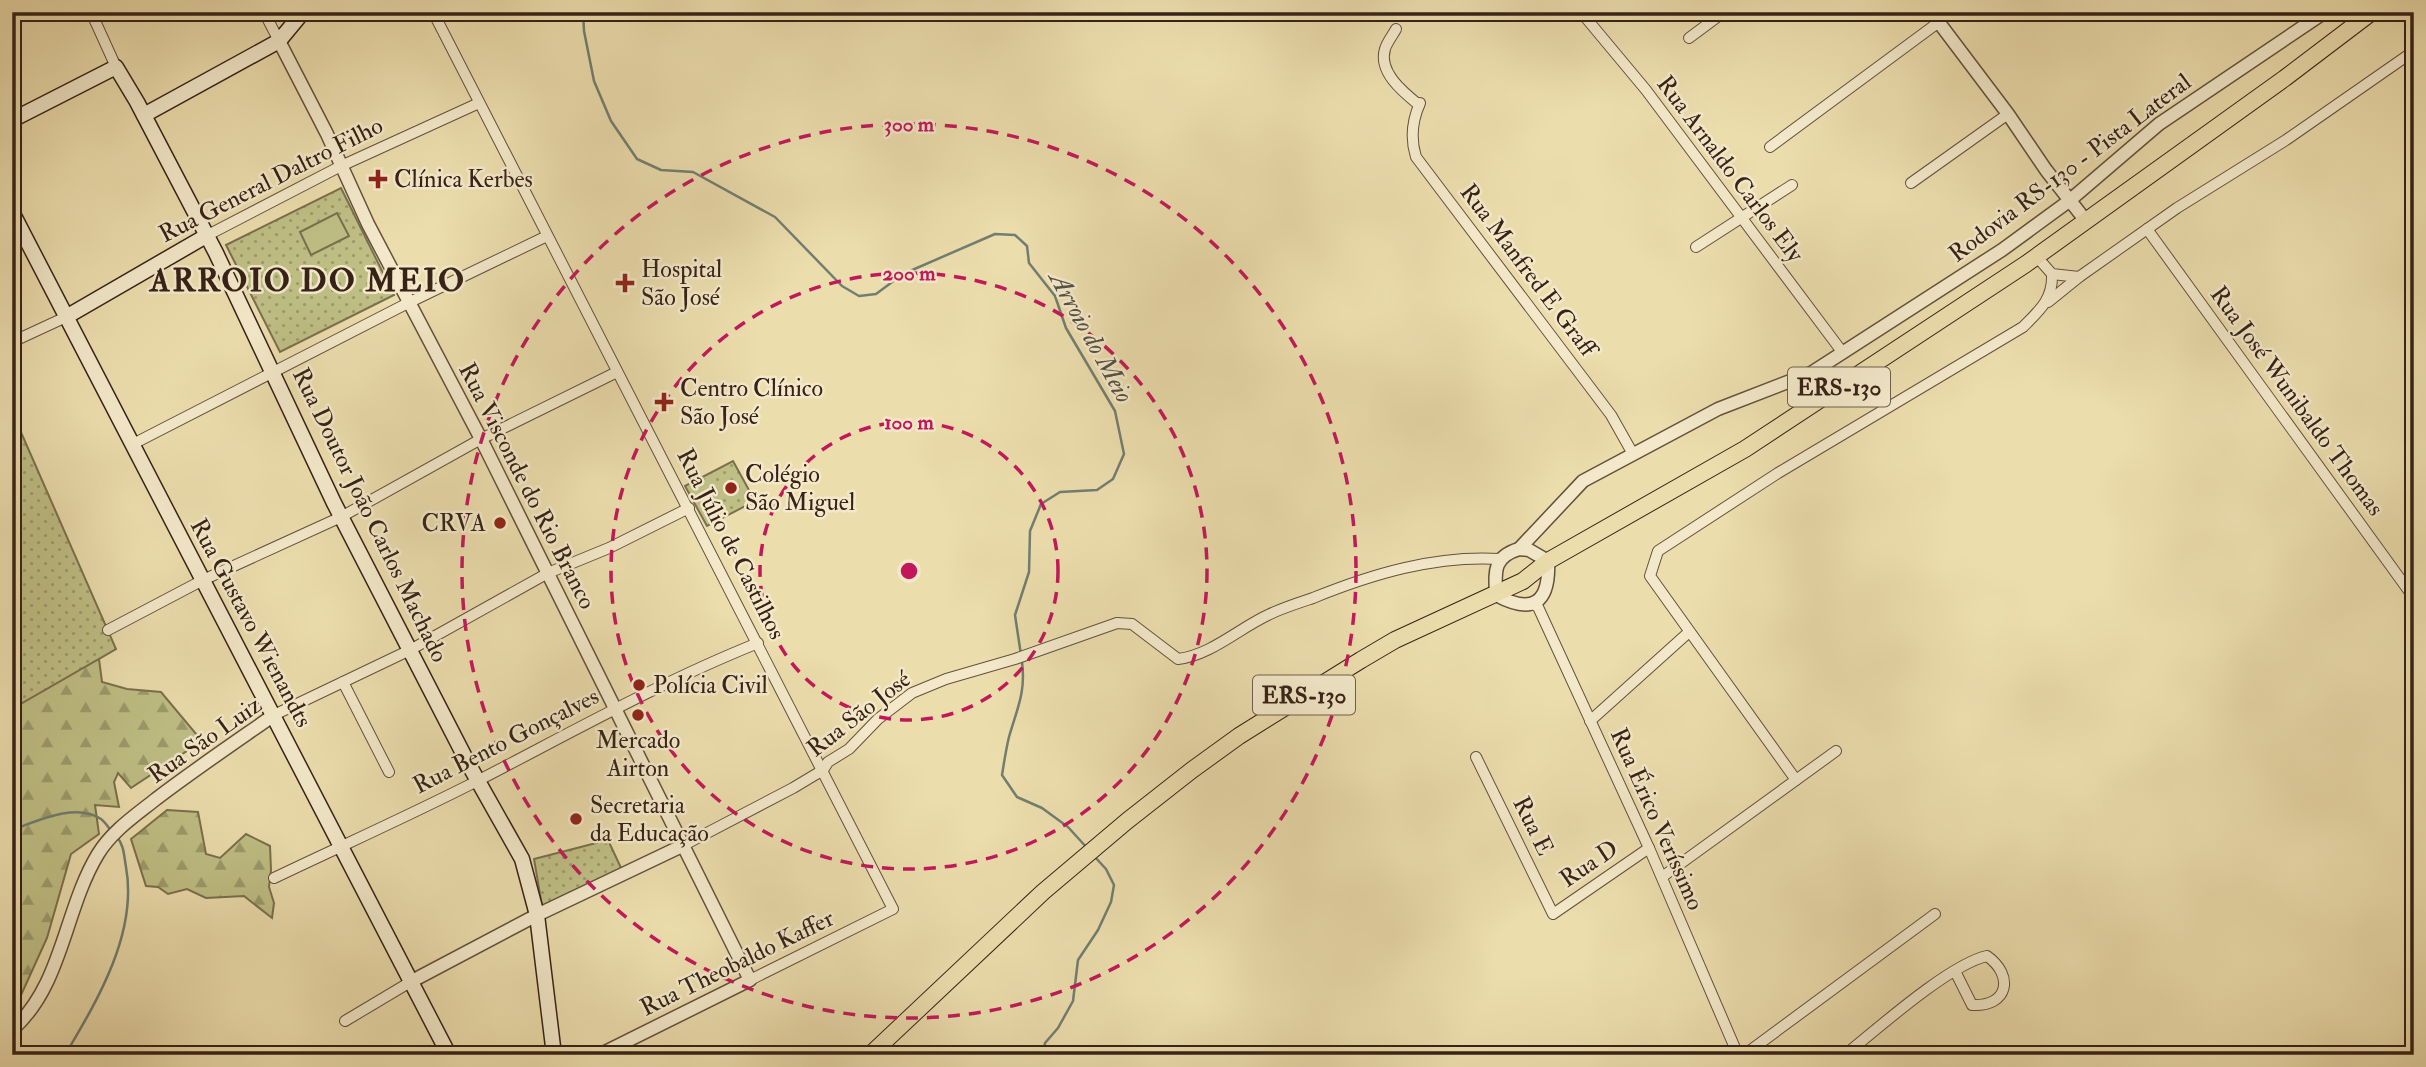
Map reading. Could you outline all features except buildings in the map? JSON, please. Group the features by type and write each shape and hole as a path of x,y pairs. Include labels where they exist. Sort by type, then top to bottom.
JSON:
{"main road":[{"path":"144,115 279,41 303,12"},
{"name":"ERS-130","path":"870,1055 1062,875 1127,821 1239,736 1395,640 1523,581 1548,561 1745,449 2037,257 2286,78 2372,12"},
{"name":"Rua Doutor João Carlos Machado","path":"116,67 144,115 206,236 341,517 522,859 537,915 554,1055"},
{"path":"12,120 116,67"},
{"name":"Rua Gustavo Wienandts","path":"12,212 449,1055"},
{"name":"Rua General Daltro Filho","path":"66,317 206,236"}],"street":[{"name":"Rua Doutor João Carlos Machado","path":"90,12 116,67"},
{"name":"Rua Visconde do Rio Branco","path":"264,12 368,224 481,439 750,980"},
{"name":"Rua Júlio de Castilhos","path":"433,12 893,909"},
{"name":"Rua Arnaldo Carlos Ely","path":"1581,12 1646,90 1843,353"},
{"path":"1689,38 1724,12"},
{"name":"Rodovia RS-130 - Pista Lateral","path":"1500,559 1508,552 1519,549 1583,481 1718,409 1811,373 2002,250 2069,201 2159,124 2325,12"},
{"path":"1770,146 1935,17 2069,201 2086,220"},
{"name":"Rua Manfred E Graff","path":"1396,29 1385,50 1384,62 1397,85 1419,104 1412,125 1416,157 1611,415 1633,454"},
{"path":"1796,780 1650,576 1658,551 1778,474 2024,327 2045,305 2079,277 2177,208 2286,140 2414,51"},
{"name":"Rua General Daltro Filho","path":"206,236 341,166 479,103"},
{"path":"1911,183 2008,114"},
{"path":"1696,247 1792,185"},
{"name":"Rua José Wunibaldo Thomas","path":"2147,229 2414,598"},
{"path":"133,444 410,302 547,236"},
{"path":"2037,257 2052,274 2053,288 2045,305"},
{"path":"2052,274 2079,277"},
{"name":"Rua General Daltro Filho","path":"12,342 66,317"},
{"path":"108,630 203,580 341,517 481,439 617,372"},
{"name":"Rua São Luiz","path":"12,1030 43,990 60,951 75,902 98,854 124,824 189,774 274,715 410,650 548,573 609,548 689,508"},
{"path":"1500,559 1496,569 1496,595 1514,605 1533,604 1544,595 1549,582 1548,561 1529,550 1519,549"},
{"name":"Rua São José","path":"345,1021 412,981 537,915 684,845 793,788 823,770 828,762 849,749 878,719 912,693 946,678 1015,659 1116,623 1132,624 1178,659 1194,657 1268,614 1345,584 1397,569 1441,561 1472,557 1500,559"},
{"name":"Rua Érico Veríssimo","path":"1533,604 1538,607 1649,848 1738,1055"},
{"path":"1590,721 1689,632"},
{"name":"Rua Bento Gonçalves","path":"274,878 478,780 616,709 758,643"},
{"path":"343,682 389,772"},
{"path":"1662,877 1836,751"},
{"name":"Rua E","path":"1476,757 1553,914"},
{"name":"Rua D","path":"1553,914 1649,848"},
{"name":"Rua Theobaldo Kaffer","path":"599,1055 893,909"},
{"path":"1744,1055 1935,914"},
{"path":"1845,1055 1929,989 1955,971 1974,959 1987,956 1994,961 2001,972 2004,988 2001,997 1984,1006 1972,1005 1955,971"}],"green space":[{"path":"341,188 394,295 280,352 226,245"},
{"path":"337,213 349,236 311,255 300,232"},
{"path":"13,414 116,649 20,705 12,724"},
{"path":"733,461 755,501 707,526 685,486"},
{"path":"99,659 102,682 127,689 161,692 202,741 131,788 118,773 114,782 119,807 95,805 99,834 71,854 47,938 17,1004 12,997 12,802 16,798 12,788 12,724 19,705"},
{"path":"167,810 198,812 206,854 220,858 246,834 270,846 269,887 274,903 272,918 244,896 206,898 187,889 168,894 158,887 146,886 131,839"},
{"path":"608,840 622,870 542,906 534,859"}],"waterway":[{"name":"Arroio do Meio","path":"583,12 594,81 611,121 637,159 661,170 693,172 775,217 842,286 859,296 876,294 903,274 995,234 1015,235 1027,246 1029,263 1055,296 1066,328 1115,411 1124,454 1113,479 1097,490 1060,492 1041,504 1030,531 1029,572 1015,615 1021,655"},
{"name":"Arroio do Meio","path":"1022,662 1022,692 1002,775 1017,797 1042,808 1068,827 1088,849"},
{"path":"12,830 56,815 80,812 101,819 112,832"},
{"path":"65,1055 102,989 112,966 126,917 126,867 117,837"},
{"name":"Arroio do Meio","path":"1043,1055 1045,1043 1058,1028 1073,1001 1078,960 1098,930 1111,902 1114,885 1106,869 1094,856"}],"place":[{"name":"Clínica Kerbes","path":"378,179"},
{"name":"Hospital São José","path":"625,283"},
{"name":"Centro Clínico São José","path":"664,402"},
{"name":"Colégio São Miguel","path":"731,488"},
{"name":"CRVA","path":"500,523"},
{"name":"Polícia Civil","path":"639,685"},
{"name":"Mercado Airton","path":"638,715"},
{"name":"Secretaria da Educação","path":"576,819"}],"district":[{"name":"ARROIO DO MEIO","path":"308,281"}]}
